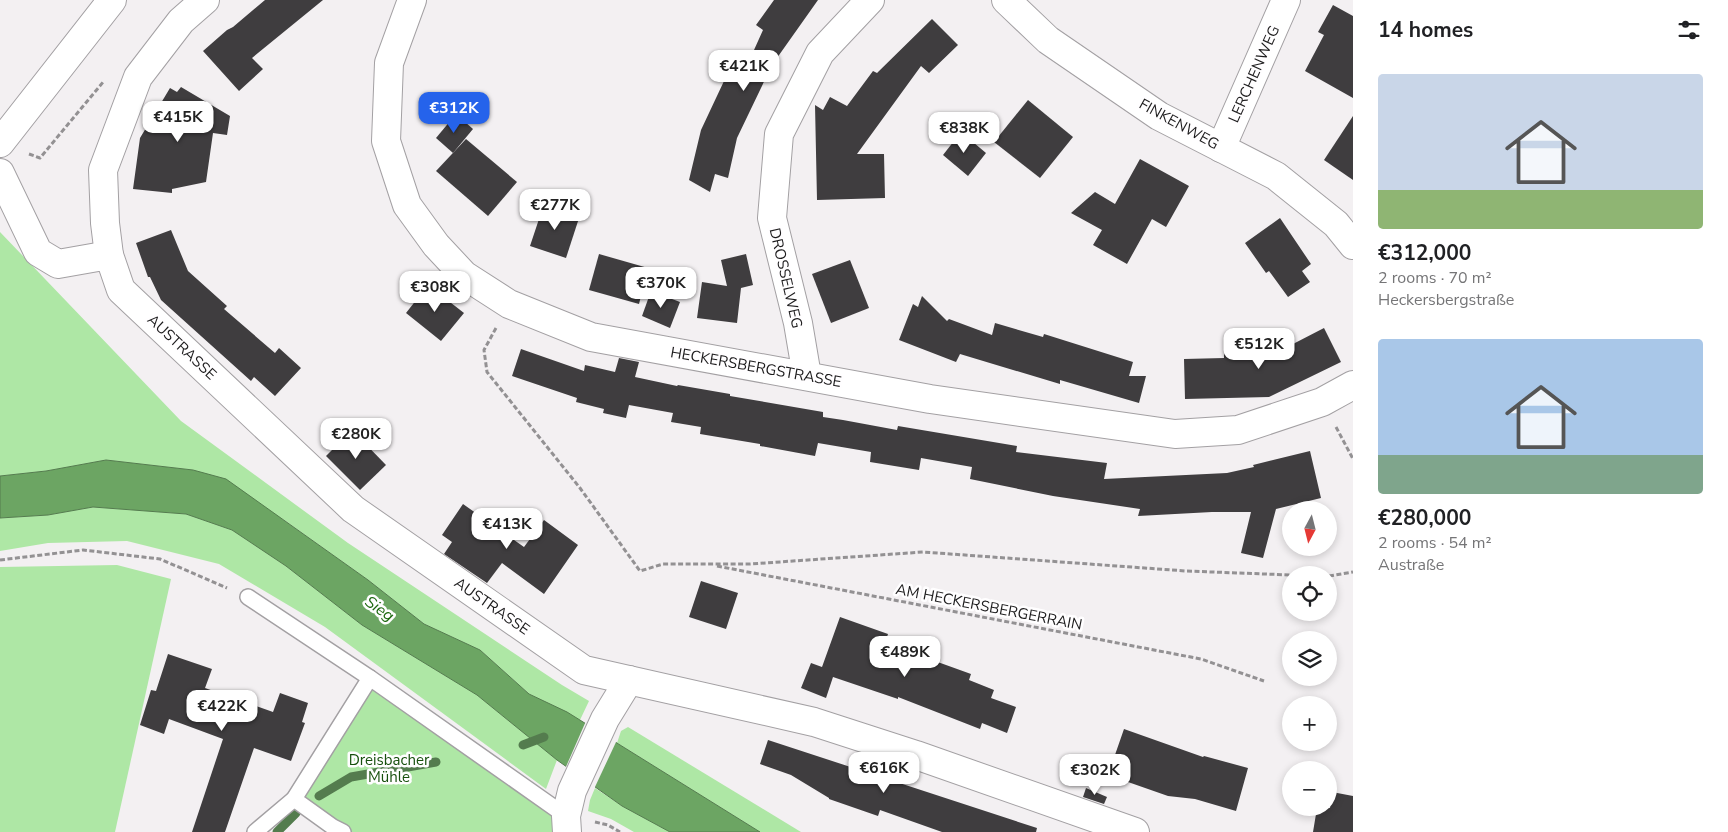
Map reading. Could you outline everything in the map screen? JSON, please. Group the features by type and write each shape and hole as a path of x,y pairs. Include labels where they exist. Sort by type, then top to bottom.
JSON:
{"street":[{"path":"12,147 112,0"},
{"name":"AUSTRASSE","path":"205,0 181,21 138,77 103,170 105,224 109,255 121,290 354,509 584,670 814,722 916,755 1135,832"},
{"name":"HECKERSBERGSTRASSE","path":"412,0 389,63 386,141 407,205 436,246 464,274 509,304 591,337 930,399 1175,434 1238,430 1322,402 1353,385"},
{"name":"DROSSELWEG","path":"807,376 798,322 772,218 779,134 820,53 870,0"},
{"name":"FINKENWEG","path":"1006,0 1048,40 1159,116 1276,176 1336,224 1353,245"},
{"name":"LERCHENWEG","path":"1221,148 1286,0"},
{"path":"0,173 38,252 58,264 109,255"},
{"path":"568,813 605,719 629,680"}],"lane":[{"path":"248,597 568,813"},
{"path":"255,832 294,799 370,678"},
{"path":"294,799 343,832"}],"path":[{"path":"12,147 40,158 108,76 138,77"},
{"path":"484,350 487,372 580,488 640,571 663,564 750,564 922,552 1186,571 1282,575"},
{"path":"1322,402 1353,460"},
{"path":"0,560 83,550 160,558 248,597"},
{"name":"AM HECKERSBERGERRAIN","path":"708,564 1201,659 1264,681"},
{"path":"1337,575 1353,572"}],"green space":[{"path":"0,232 181,421 348,543 589,701 580,720 529,694 480,650 424,624 368,580 284,520 193,470 106,460 46,471 0,476"},
{"path":"93,507 186,514 232,530 286,566 362,625 477,695 557,760 546,789 325,627 219,564 127,541 48,543 0,551 0,518 48,515"},
{"path":"117,565 171,579 115,832 0,832 0,567"},
{"name":"Dreisbacher Mühle","path":"370,678 566,816 567,832 343,832 294,799"},
{"path":"628,727 801,832 760,832 617,743 621,731"},
{"path":"595,788 622,806 670,832 634,832 611,819 588,811"}],"water":[{"name":"Sieg","path":"106,460 193,470 226,479 368,580 424,624 480,650 529,694 567,712 760,832 670,832 622,806 557,760 477,695 362,625 286,566 232,530 186,514 93,507 48,515 0,518 0,476 46,471"}],"pier":[{"path":"586,721 617,740 594,789 565,769"}],"building":[{"path":"265,0 323,0 252,58 263,69 239,91 203,51"},
{"path":"774,0 818,0 772,65 737,138 728,178 715,174 710,192 689,180 701,130 732,64 745,70 763,30 756,25"},
{"path":"1333,5 1353,16 1353,98 1305,71 1324,35 1318,32"},
{"path":"932,19 958,45 929,73 921,66 857,154 884,154 885,198 817,200 815,105 823,110 830,97 847,106 873,71 877,73"},
{"path":"181,87 230,116 227,135 213,133 206,182 172,189 172,193 133,189 140,138 170,88 177,92"},
{"path":"1028,100 1073,137 1040,178 994,142"},
{"path":"456,114 473,129 453,153 436,138"},
{"path":"1353,116 1353,180 1324,160"},
{"path":"961,132 986,153 968,176 943,155"},
{"path":"466,139 517,182 488,216 436,171"},
{"path":"1140,159 1189,186 1166,227 1152,219 1127,264 1093,245 1102,230 1071,213 1095,192 1115,204"},
{"path":"544,204 580,215 566,258 530,246"},
{"path":"1280,218 1311,264 1302,271 1310,282 1288,297 1269,271 1266,273 1245,243"},
{"path":"171,230 188,271 227,306 224,309 275,353 279,348 301,368 275,396 254,377 251,381 161,300 150,277 148,277 136,243"},
{"path":"599,254 648,268 639,304 589,290"},
{"path":"746,254 753,285 741,288 737,323 697,318 702,282 727,286 721,260"},
{"path":"850,260 869,308 831,323 812,274"},
{"path":"428,285 464,313 441,341 406,313"},
{"path":"651,291 680,302 670,328 642,316"},
{"path":"922,296 947,321 949,319 992,335 995,323 1043,337 1044,334 1133,362 1129,376 1146,376 1139,403 1060,380 1060,384 960,354 956,362 899,340 913,304 918,307"},
{"path":"1324,328 1341,362 1269,397 1185,399 1184,359 1224,358 1224,353 1272,352 1292,342 1293,344"},
{"path":"521,349 584,371 585,365 615,372 619,358 639,362 635,377 823,412 823,417 897,430 898,426 1017,446 1016,452 1107,463 1104,479 1227,473 1310,451 1321,498 1309,501 1282,501 1282,508 1276,509 1263,558 1241,553 1251,512 1138,516 1140,509 1053,496 970,479 972,467 921,458 919,470 870,462 871,452 818,443 815,456 700,434 701,427 671,422 673,413 629,405 626,418 603,413 604,409 576,402 577,398 512,376"},
{"path":"352,430 386,465 360,490 326,456"},
{"path":"463,504 524,547 544,520 578,545 544,594 502,563 487,583 444,554 452,542 442,535"},
{"path":"701,581 738,593 726,629 689,617"},
{"path":"840,617 888,634 885,643 971,674 969,680 994,690 991,698 1016,707 1007,733 982,723 980,729 898,697 898,699 833,677 826,698 801,688 811,663 822,667"},
{"path":"168,654 212,669 205,688 273,712 280,693 308,703 302,722 305,723 291,761 254,748 225,832 192,832 223,739 169,719 164,734 140,725 151,690 156,691"},
{"path":"1124,729 1203,757 1248,768 1236,811 1195,799 1168,796 1108,775"},
{"path":"768,740 1037,828 1036,832 942,832 880,810 878,816 829,799 791,775 760,764"},
{"path":"1086,788 1107,797 1104,804 1083,797"},
{"path":"1337,793 1353,796 1353,832 1313,832 1316,816 1337,816"}],"waterway":[{"path":"523,745 544,737"},
{"path":"319,796 351,777 436,762"},
{"path":"277,832 296,813"}]}
